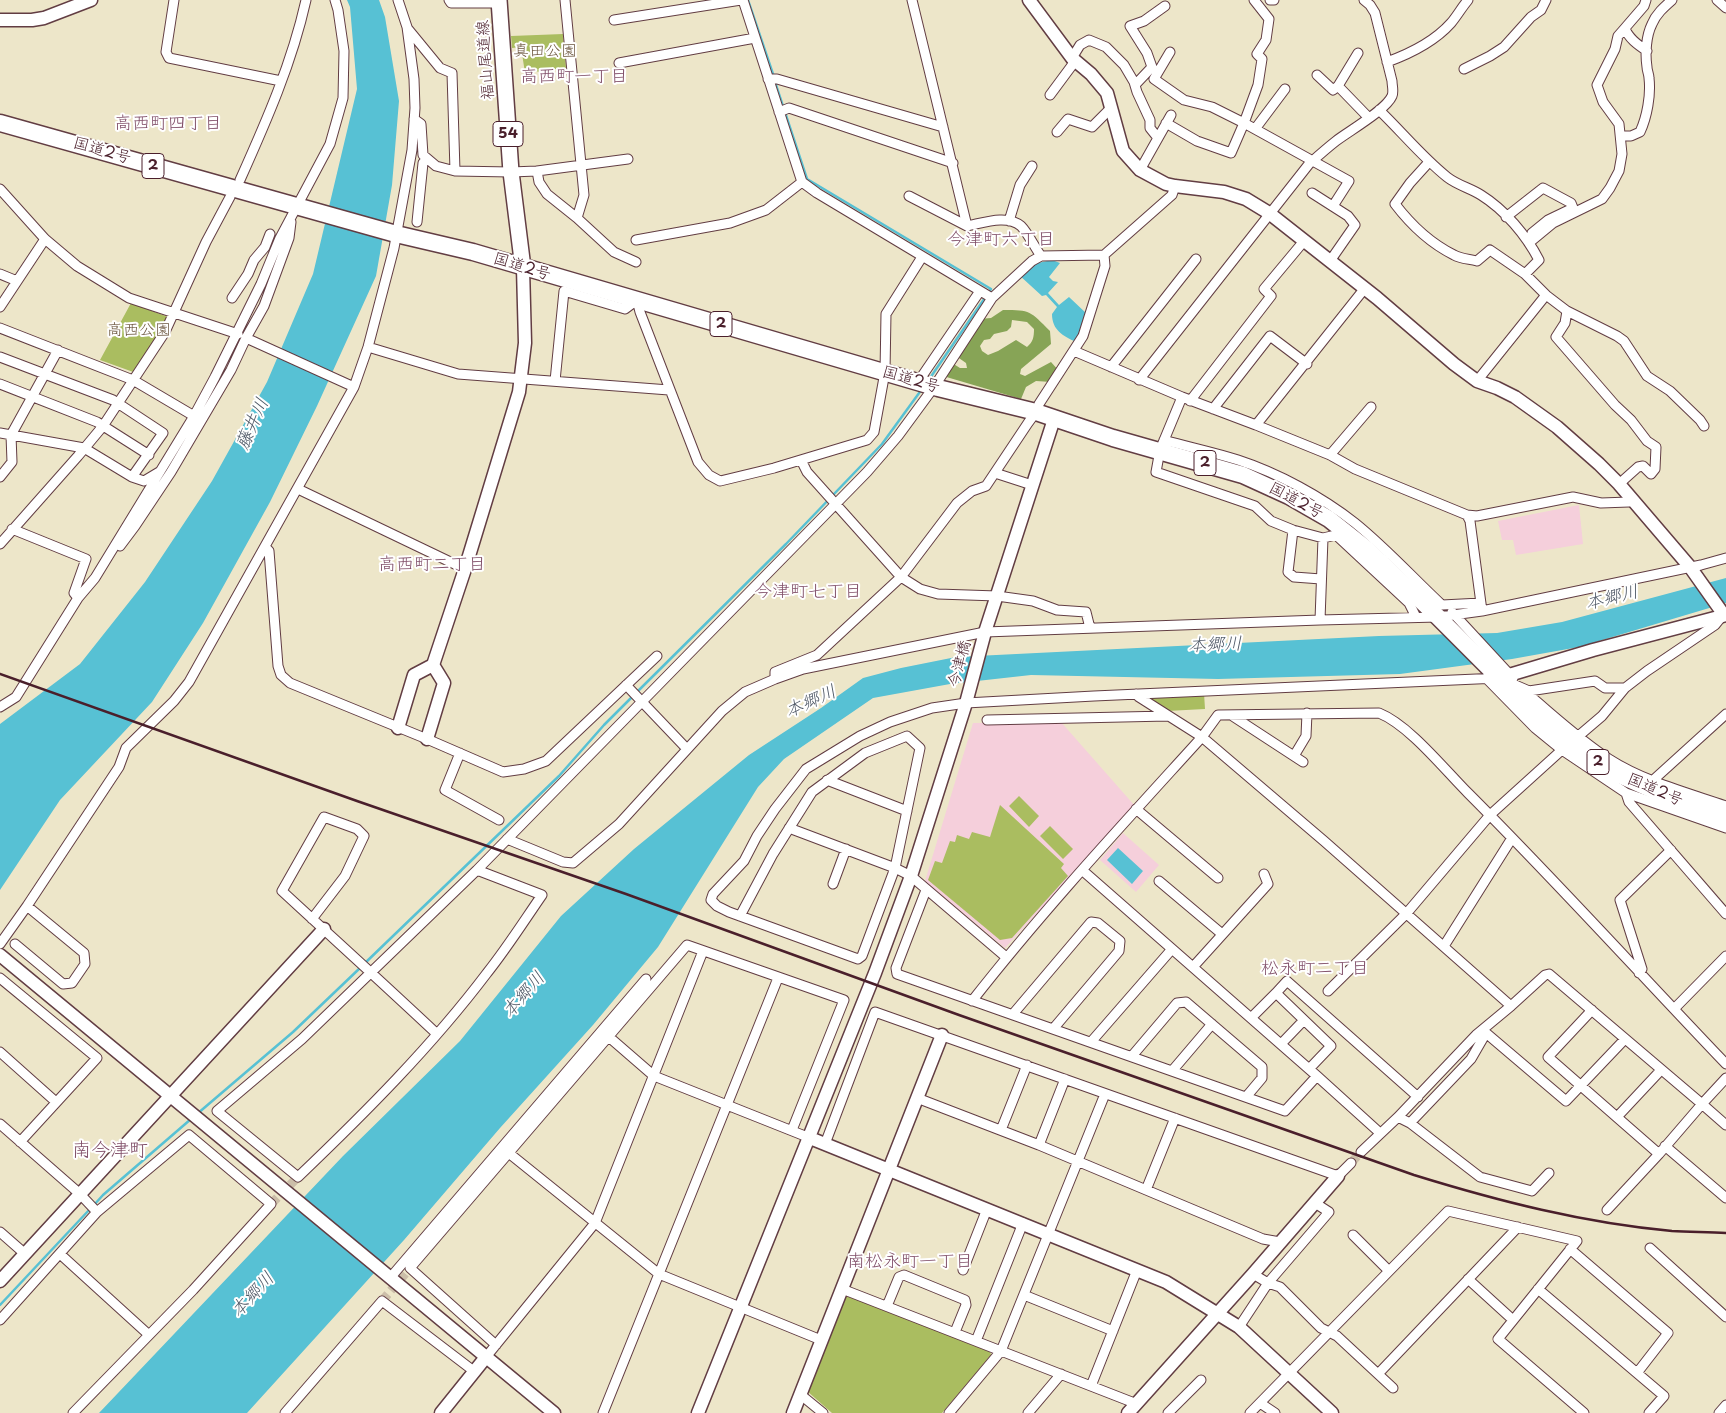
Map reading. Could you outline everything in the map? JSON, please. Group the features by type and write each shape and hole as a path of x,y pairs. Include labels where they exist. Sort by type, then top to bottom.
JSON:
{"highway":[{"name":"国道2号","path":"0,123 298,211 473,252 926,384 1036,412 1054,419 1162,445 1243,475 1289,496 1329,519 1368,550 1440,611 1497,675 1553,728 1580,750 1615,773 1677,801 1726,818"}],"main road":[{"name":"福山尾道線","path":"499,1 511,172 523,268"}],"street":[{"path":"0,20 44,18 91,0"},
{"path":"174,0 166,52 169,58 281,81"},
{"path":"240,180 278,94 300,29 306,0"},
{"path":"0,707 16,696 78,598 135,526 171,472 231,370 242,336 276,249 298,211 330,144 343,98 344,51 335,0"},
{"path":"0,944 119,767 126,748 174,701 190,682 354,387 368,347 396,234 412,150 414,79 411,37 398,0"},
{"path":"448,0 451,3 499,1"},
{"path":"565,0 584,195 577,218"},
{"path":"614,20 742,0 772,79 779,112 802,182 817,193 992,298"},
{"path":"912,0 968,226"},
{"path":"1029,0 1072,58 1091,74 1107,93 1123,151 1140,170 1166,184 1224,192 1246,199 1269,213 1365,288 1454,364 1477,381 1515,397 1557,427 1619,484 1693,570 1718,619"},
{"path":"1140,170 1169,119 1197,141 1231,153 1258,85 1262,59 1257,54 1266,40 1269,19 1254,0"},
{"path":"1139,380 1295,179 1312,161 1336,141 1387,104 1392,96 1393,89 1375,13 1364,0"},
{"path":"1387,62 1411,52 1440,33 1451,23 1468,0"},
{"path":"1464,69 1504,47 1531,17 1541,10 1546,0"},
{"path":"1530,242 1553,223 1602,199 1619,171 1622,154 1622,136 1619,124 1603,102 1597,85 1615,49 1618,36 1644,6 1646,0"},
{"path":"1622,136 1631,136 1640,132 1644,122 1649,89 1646,65 1651,26 1657,14 1672,0"},
{"path":"1717,0 1726,8"},
{"path":"1135,85 1152,67 1147,53 1130,26 1144,21 1165,6"},
{"path":"1625,28 1626,34 1647,51"},
{"path":"411,37 440,68 452,73 455,171"},
{"path":"619,63 755,38"},
{"path":"1050,95 1073,64 1072,58 1080,45 1089,40 1106,47 1124,65 1150,120 1150,128 1158,138"},
{"path":"1170,52 1154,79 1184,100 1212,107 1349,181 1333,206"},
{"path":"1317,75 1333,90 1338,86 1358,53"},
{"path":"772,79 943,127"},
{"path":"1338,86 1369,118"},
{"path":"1254,129 1285,88"},
{"path":"779,112 789,108 953,163"},
{"path":"1056,132 1068,119 1092,127 1111,108"},
{"path":"1379,110 1429,162 1450,179 1494,204 1530,242 1539,260 1526,274"},
{"path":"414,119 421,124 423,156 436,166 455,171 537,171 628,159"},
{"path":"417,222 423,163 427,159"},
{"path":"1429,162 1410,183 1395,204 1410,223 1455,256 1477,261 1490,250 1526,274 1546,295 1567,312 1618,336 1624,341 1647,376 1670,391 1704,426"},
{"path":"1009,221 1020,185 1032,166"},
{"path":"537,171 539,182 547,194 614,252 636,262"},
{"path":"636,240 730,223 766,210 802,182"},
{"path":"926,384 992,298 1032,261 1041,256 1104,255 1172,195 1175,186"},
{"path":"1506,217 1543,188 1571,203 1573,208 1548,220 1532,233 1530,242"},
{"path":"0,189 45,239 77,266 129,298 242,336 354,387"},
{"path":"1312,193 1348,216 1355,225 1330,262"},
{"path":"909,196 968,226 998,220 1009,221 1021,226 1041,256"},
{"path":"0,544 103,426 166,332 206,242 230,198"},
{"path":"95,578 242,336 264,306 298,211"},
{"path":"232,298 248,274 254,260 265,247 270,234"},
{"path":"0,307 45,239"},
{"path":"1304,241 1264,289 1271,296 1186,399 1162,445 1156,472 1255,506 1271,521 1293,530 1323,538 1336,535 1409,603 1416,617"},
{"path":"265,247 276,249"},
{"path":"775,679 775,672 817,655 901,577 957,502 972,491 986,486 1036,412 1082,336 1105,266 1104,255"},
{"path":"555,381 564,291 624,309 637,300 669,390 698,462 709,475 720,481 801,460 867,440 874,432 885,372 886,314 922,257"},
{"path":"1111,367 1196,259"},
{"path":"398,728 414,675 433,665 465,569 519,392 525,343 523,268"},
{"path":"0,274 17,281"},
{"path":"1256,425 1365,288"},
{"path":"477,870 542,895 487,973 437,1034 366,1111 298,1177 216,1111 302,1040 477,870 867,472 898,436 980,290"},
{"path":"1477,381 1546,295"},
{"path":"1567,312 1565,323 1556,337 1615,406 1631,420 1647,441 1656,447 1655,468 1651,474 1643,466 1638,467 1619,484"},
{"path":"0,328 133,380 194,416"},
{"path":"1213,409 1270,336 1306,364"},
{"path":"368,347 458,374 669,390"},
{"path":"0,477 12,462 11,435 58,350"},
{"path":"1074,351 1139,380 1330,455 1355,469 1467,516 1477,516 1573,497 1601,504 1630,502 1632,500"},
{"path":"0,357 113,400 163,433 132,477"},
{"path":"0,384 97,422 149,455"},
{"path":"1330,455 1371,407"},
{"name":"今津橋","path":"698,1413 810,1138 879,964 911,876 997,596 1054,419"},
{"path":"0,433 84,448 132,477 144,481 160,471 171,472"},
{"path":"801,460 807,472 901,577 920,590 938,594 997,596 1033,601 1057,610 1086,612 1090,628"},
{"path":"995,473 1032,485"},
{"path":"298,489 465,569"},
{"path":"1467,516 1470,521 1482,607"},
{"path":"12,529 86,559 74,593 78,598"},
{"path":"1293,530 1288,572 1294,577 1322,579"},
{"path":"1320,620 1323,538"},
{"path":"266,548 269,551 278,666 281,675 290,683 503,772 524,769 546,761 657,656"},
{"path":"507,839 563,862 573,863 619,824 722,711 745,692 804,669 985,635 1090,628 1416,617 1440,611 1482,607 1693,570 1726,558"},
{"path":"1440,611 1456,615 1482,607"},
{"path":"1456,615 1535,728 1632,796 1726,828"},
{"path":"740,916 773,854 812,792 865,753 907,736 920,748 895,868 862,956 858,960 740,916 717,906 711,900 713,894 744,860 775,809 806,769 838,748 890,722 932,708 966,701 1094,691 1136,694 1497,675 1718,619"},
{"path":"1577,738 1602,716 1626,688 1718,619"},
{"path":"427,739 444,683 433,665"},
{"path":"1497,675 1529,691 1595,681 1604,688 1626,688"},
{"path":"626,685 687,749"},
{"path":"1518,686 1577,738 1610,760 1651,782 1726,806"},
{"path":"1136,694 1202,736 1511,1006"},
{"path":"972,1000 1006,957 1202,736 1218,715 1379,712 1391,718 1407,731 1490,814 1726,1064"},
{"path":"1294,756 1306,736 1307,713"},
{"path":"1651,782 1726,714"},
{"path":"1231,715 1303,762"},
{"path":"987,720 1168,716"},
{"path":"1328,991 1406,914 1490,814 1563,749"},
{"path":"460,754 445,790 498,820"},
{"path":"827,780 907,811"},
{"path":"1632,796 1671,850 1726,914"},
{"path":"1136,809 1218,878"},
{"path":"312,918 345,876 364,836 357,829 324,817 282,891 324,929 356,957 437,1034"},
{"path":"789,828 895,868 911,876 1006,957"},
{"path":"1444,946 1512,838"},
{"path":"833,884 846,849"},
{"path":"1639,973 1642,969 1620,900 1671,850"},
{"path":"1082,870 1380,1133"},
{"path":"1193,967 1268,884 1264,874"},
{"path":"1159,881 1222,934"},
{"path":"926,890 896,968 898,974 1285,1111 1331,1046 1276,993"},
{"path":"14,944 64,984 72,983 86,964 84,953 27,906"},
{"path":"1013,1014 1091,922 1098,923 1120,941 1119,951 1053,1029"},
{"path":"0,1281 24,1254 82,1197 170,1097 324,929"},
{"path":"496,1345 410,1268 510,1154 687,945 844,1000 792,1130"},
{"path":"1091,1042 1172,949"},
{"path":"442,1413 595,1222 703,951"},
{"path":"0,955 554,1413"},
{"path":"1674,1009 1726,956"},
{"path":"1410,1123 1471,1059 1485,1031 1545,974 1550,974 1726,1125"},
{"path":"0,978 97,1058 20,1142"},
{"path":"603,1413 778,978"},
{"path":"389,1277 646,979"},
{"path":"1250,1018 1286,981 1418,1097"},
{"path":"1132,1056 1177,1003 1186,1002 1262,1067 1262,1078 1246,1097"},
{"path":"1592,1010 1548,1057 1617,1117 1726,1198"},
{"path":"825,1144 875,1012 1338,1176"},
{"path":"1281,1044 1304,1020"},
{"path":"1172,1071 1212,1024"},
{"path":"1361,1152 1418,1097 1476,1035 1485,1031"},
{"path":"1485,1031 1566,1101 1626,1039"},
{"path":"793,1413 942,1035"},
{"path":"608,1037 654,1076 1166,1282 1239,1327 1332,1413"},
{"path":"0,1052 56,1102"},
{"path":"1001,1130 1027,1065"},
{"path":"1617,1117 1662,1070"},
{"path":"1607,1210 1726,1078"},
{"path":"1039,1145 1065,1079"},
{"path":"949,1413 1001,1351 1105,1094"},
{"path":"917,1098 1039,1145 1264,1239 1280,1242"},
{"path":"1398,1117 1410,1123 1480,1177 1532,1191 1549,1173"},
{"path":"1146,1190 1175,1118"},
{"path":"0,1124 97,1212"},
{"path":"0,1320 97,1212 189,1135 271,1204 193,1290 73,1413"},
{"path":"510,1154 659,1274 742,1306 821,1340"},
{"path":"842,1289 1091,1386 1133,1409 1351,1163"},
{"path":"1239,1327 1268,1283 1329,1212 1315,1202"},
{"path":"963,1270 987,1209"},
{"path":"1250,1413 1448,1211 1577,1240 1498,1339 1584,1413"},
{"path":"976,1340 1023,1223"},
{"path":"1378,1374 1518,1227"},
{"path":"0,1232 24,1254"},
{"path":"1352,1235 1389,1271"},
{"path":"1650,1248 1726,1317"},
{"path":"1570,1249 1668,1333 1637,1373"},
{"path":"60,1254 150,1335"},
{"path":"1091,1386 1137,1270"},
{"path":"1253,1274 1268,1283 1280,1287 1321,1328 1337,1336 1393,1388"},
{"path":"888,1306 899,1277 904,1275 965,1300 966,1305 955,1332"},
{"path":"1468,1279 1513,1320"},
{"path":"1538,1289 1664,1396 1649,1413"},
{"path":"1024,1295 1113,1331"},
{"path":"285,1413 382,1301 475,1372"},
{"path":"1028,1413 1061,1374"},
{"path":"1168,1413 1201,1380"},
{"path":"801,1395 824,1413"},
{"path":"1260,1403 1275,1413"},
{"path":"1719,1413 1726,1405"}],"shaded area":[{"path":"1579,505 1583,544 1516,555 1513,540 1502,540 1498,521"},
{"path":"1061,722 1135,806 1005,948 925,881 973,723"},
{"path":"1123,833 1159,865 1136,892 1100,860"}],"green space":[{"name":"真田公園","path":"563,34 566,68 525,73 521,47 512,48 511,36"},
{"name":"高西公園","path":"131,303 168,317 163,331 136,373 100,360"},
{"path":"1003,310 1025,311 1034,316 1050,331 1051,344 1021,369 1020,374 1025,376 1051,362 1059,371 1051,382 1036,381 1026,387 1021,399 943,376 952,363 960,368 967,368 966,363 956,356 979,319 991,318","holes":["1012,320 1027,322 1034,329 1033,339 1027,347 1016,340 988,355 982,351 980,346 984,340 990,339 994,334 1007,331 1011,327"]},
{"path":"1204,693 1205,709 1167,711 1145,696"},
{"path":"1019,796 1039,816 1029,827 1009,806"},
{"path":"1000,805 1064,864 1061,868 1068,876 1012,938 1000,940 928,880 935,861 942,863 950,841 955,842 957,835 969,839 972,832 990,837"},
{"path":"1050,826 1073,849 1063,859 1040,836"},
{"path":"846,1295 990,1351 991,1355 942,1413 832,1413 807,1391"}],"water":[{"name":"藤井川","path":"347,0 379,0 385,17 399,101 392,185 376,276 317,406 270,502 203,623 152,702 60,800 0,890 0,724 80,664 145,582 212,481 267,382 313,274 357,89 350,7"},
{"path":"1052,260 1060,263 1049,277 1053,281 1058,282 1048,293 1059,305 1069,297 1087,314 1076,342 1063,335 1056,328 1052,320 1052,314 1057,307 1046,295 1042,296 1019,275 1033,264"},
{"name":"本郷川","path":"1726,578 1726,603 1579,647 1512,659 1400,674 1218,679 1031,675 950,684 873,698 784,759 758,787 658,947 593,1025 500,1128 404,1240 247,1413 99,1413 343,1156 460,1041 561,916 634,849 749,755 863,678 956,657 1379,636 1497,633 1562,622"},
{"path":"1118,848 1143,871 1132,884 1107,860"}],"waterway":[{"path":"748,0 774,77"},
{"path":"775,82 807,179 991,289 930,378"},
{"path":"637,692 786,544 882,444 922,389"},
{"path":"364,964 559,776 604,725 633,696"},
{"path":"197,1114 293,1032 360,968"},
{"path":"94,1205 103,1195 191,1119"},
{"path":"0,1305 90,1209"}],"tunnel":[{"path":"1351,1163 1361,1152"},
{"path":"271,1204 298,1177"},
{"path":"382,1301 410,1268"}],"railway":[{"path":"0,674 626,894 959,1015 1414,1175 1477,1194 1606,1223 1672,1231 1726,1233"}],"district":[{"name":"高西町一丁目","path":"574,77"},
{"name":"高西町四丁目","path":"168,124"},
{"name":"今津町六丁目","path":"1001,240"},
{"name":"高西町二丁目","path":"432,565"},
{"name":"今津町七丁目","path":"808,592"},
{"name":"松永町二丁目","path":"1315,969"},
{"name":"南今津町","path":"110,1151"},
{"name":"南松永町一丁目","path":"910,1262"}]}
